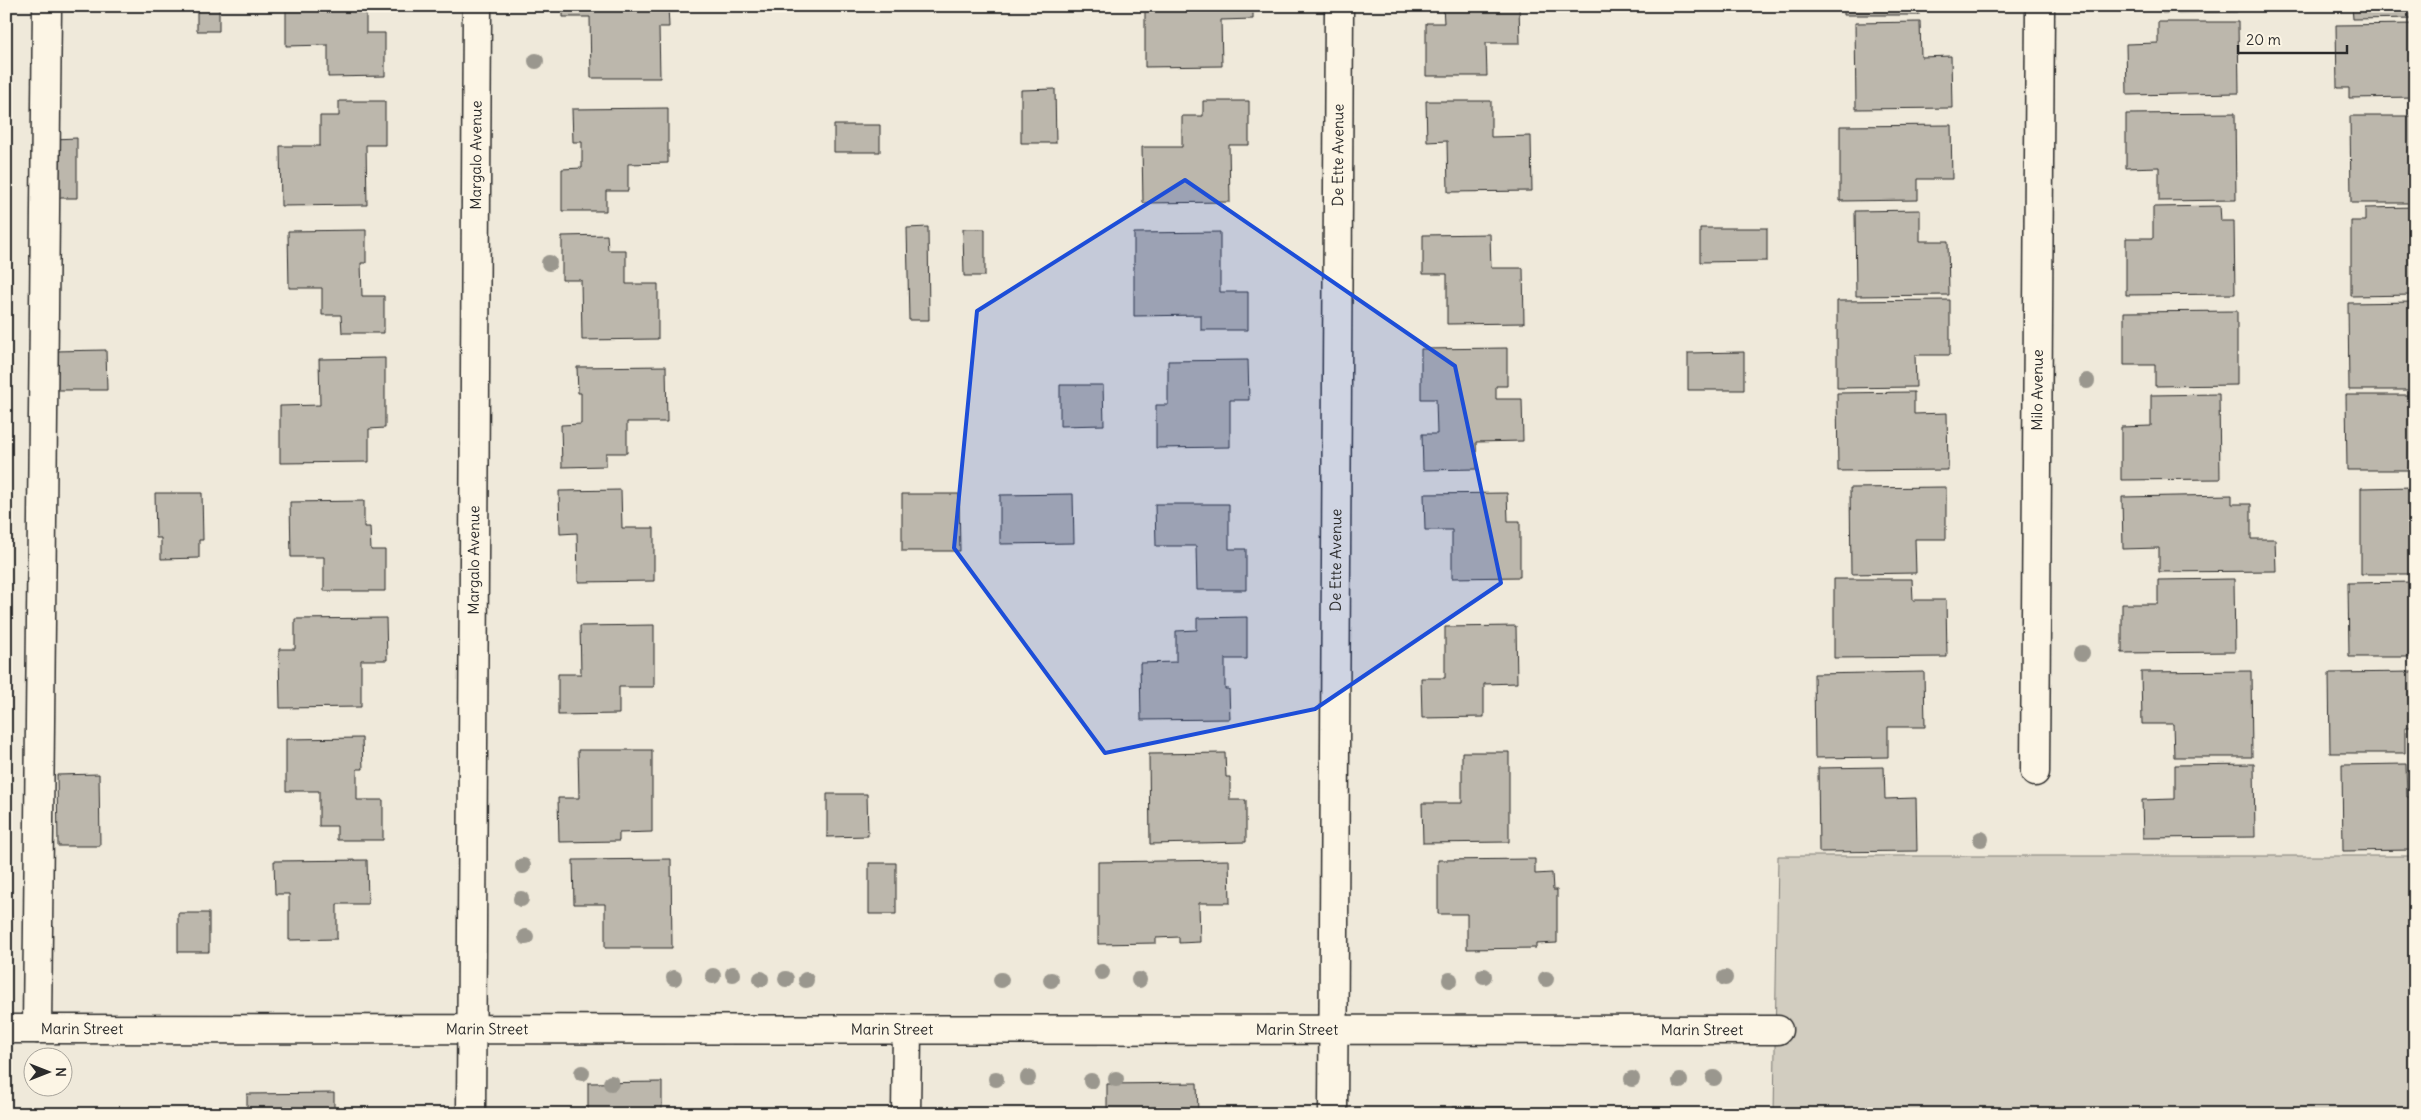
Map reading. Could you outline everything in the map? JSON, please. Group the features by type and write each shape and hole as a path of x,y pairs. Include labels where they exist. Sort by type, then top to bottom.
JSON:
{"street":[{"path":"37,1029 47,6"},
{"name":"Margalo Avenue","path":"471,1114 476,6"},
{"name":"De Ette Avenue","path":"1333,1114 1339,6"},
{"name":"Milo Avenue","path":"2035,772 2040,6"},
{"name":"Marin Street","path":"6,1029 1778,1030"},
{"path":"906,1114 907,1030"}],"highlighted area":[{"path":"1185,180 1455,366 1501,583 1315,709 1105,753 954,548 977,311"}],"shaded area":[{"path":"1778,856 2415,856 2415,1114 1774,1114"}],"building":[{"path":"197,6 219,6 219,31 197,31"},
{"path":"286,6 366,6 366,33 385,33 385,76 328,77 328,45 286,46"},
{"path":"563,6 668,6 669,27 659,27 660,78 591,78 590,17 563,17"},
{"path":"1189,6 1253,6 1253,19 1221,20 1222,66 1145,67 1145,11 1189,11"},
{"path":"1443,6 1519,6 1520,43 1486,43 1487,76 1426,76 1426,23 1444,23"},
{"path":"1844,6 1919,6 1919,15 1844,15"},
{"path":"2162,6 2237,6 2237,12 2162,13"},
{"path":"2352,6 2415,6 2415,18 2353,19"},
{"path":"1920,22 1921,57 1951,56 1952,108 1856,109 1855,23"},
{"path":"2158,22 2238,22 2239,93 2127,95 2126,44 2158,43"},
{"path":"2415,24 2415,97 2349,98 2349,88 2337,88 2336,25"},
{"path":"1055,89 1056,143 1021,143 1021,90"},
{"path":"339,101 385,101 385,145 366,145 367,205 281,206 280,146 320,146 320,116 339,116"},
{"path":"1203,101 1249,101 1249,145 1229,145 1230,202 1143,203 1142,147 1182,147 1182,116 1203,116"},
{"path":"1426,101 1491,101 1491,137 1531,136 1532,191 1448,192 1447,141 1427,142"},
{"path":"668,108 668,163 628,164 628,191 606,191 606,211 562,211 562,169 582,168 582,142 573,142 572,109"},
{"path":"2235,113 2236,200 2159,201 2159,167 2126,168 2126,114"},
{"path":"2350,116 2415,116 2415,203 2351,203"},
{"path":"834,125 880,125 880,152 834,152"},
{"path":"1951,125 1952,179 1918,179 1918,200 1840,201 1840,126"},
{"path":"77,138 77,198 53,198 53,139"},
{"path":"2220,206 2221,221 2234,221 2235,294 2126,295 2126,238 2153,238 2153,207"},
{"path":"2415,207 2415,295 2351,296 2351,221 2365,221 2365,208"},
{"path":"1920,210 1920,241 1948,241 1949,295 1856,296 1855,211"},
{"path":"928,227 929,320 909,320 907,228"},
{"path":"1700,228 1767,228 1767,261 1700,262"},
{"path":"963,229 985,229 985,276 964,276"},
{"path":"366,230 366,263 361,263 362,296 384,296 384,333 342,333 341,315 322,315 322,288 289,288 288,231"},
{"path":"1220,232 1220,292 1248,292 1248,330 1201,330 1201,315 1134,316 1134,233"},
{"path":"1490,234 1491,268 1523,268 1524,323 1447,324 1447,274 1423,274 1423,235"},
{"path":"607,235 608,250 626,250 626,284 658,284 658,339 582,340 581,280 562,280 562,236"},
{"path":"1950,300 1950,355 1915,355 1916,387 1837,388 1837,301"},
{"path":"2415,302 2415,390 2349,390 2348,303"},
{"path":"2237,311 2237,385 2155,386 2155,365 2124,365 2124,312"},
{"path":"1507,348 1507,386 1496,386 1496,399 1522,399 1523,441 1476,442 1477,469 1423,470 1422,434 1437,434 1436,399 1421,399 1421,349"},
{"path":"106,350 107,390 54,390 54,351"},
{"path":"1744,352 1744,390 1688,390 1688,353"},
{"path":"385,358 385,428 369,429 369,462 280,463 280,406 320,405 319,359"},
{"path":"1248,360 1249,400 1230,400 1230,447 1156,448 1156,405 1168,405 1168,361"},
{"path":"666,366 667,422 627,422 627,453 606,453 606,466 562,467 561,425 581,424 581,393 578,393 577,367"},
{"path":"1060,385 1103,385 1104,425 1060,426"},
{"path":"1914,392 1914,414 1947,413 1948,470 1838,471 1837,393"},
{"path":"2219,394 2220,479 2121,480 2121,427 2151,426 2151,395"},
{"path":"2346,395 2415,395 2415,470 2347,470"},
{"path":"1946,487 1946,539 1915,539 1916,573 1851,574 1850,488"},
{"path":"2415,487 2415,574 2361,574 2361,488"},
{"path":"621,490 622,528 654,528 654,581 578,582 577,533 560,534 559,491"},
{"path":"155,493 202,493 203,540 199,540 199,558 161,559 161,538 156,538"},
{"path":"1507,493 1508,521 1520,521 1520,577 1452,578 1452,530 1425,530 1424,494"},
{"path":"902,494 959,494 960,551 902,551"},
{"path":"1073,494 1074,543 1000,544 1000,495"},
{"path":"2232,495 2232,504 2251,504 2251,539 2275,539 2276,571 2159,572 2159,548 2123,549 2122,497"},
{"path":"364,501 364,527 370,527 371,550 385,550 385,591 324,591 324,557 291,557 290,502"},
{"path":"1155,504 1229,504 1229,549 1246,549 1246,590 1197,590 1196,546 1156,546"},
{"path":"1834,579 1912,579 1913,600 1946,600 1947,657 1834,658"},
{"path":"2234,579 2235,652 2122,653 2122,604 2158,604 2158,580"},
{"path":"2415,582 2415,657 2349,657 2348,583"},
{"path":"1247,617 1247,659 1225,659 1225,689 1229,689 1230,719 1141,720 1140,663 1176,662 1176,631 1197,630 1197,618"},
{"path":"386,618 387,660 361,660 361,707 280,708 279,649 295,649 295,619"},
{"path":"654,625 654,687 619,687 619,714 558,715 558,674 581,674 580,626"},
{"path":"1516,626 1517,683 1484,684 1484,717 1422,718 1421,678 1445,678 1445,627"},
{"path":"2251,671 2252,757 2174,757 2173,724 2142,724 2141,672"},
{"path":"1924,672 1925,727 1888,727 1888,757 1815,758 1814,674"},
{"path":"2415,672 2415,727 2405,727 2405,753 2330,753 2329,673"},
{"path":"362,738 363,769 357,769 357,800 383,800 383,840 337,840 337,826 319,826 319,791 286,791 286,739"},
{"path":"578,750 652,750 652,832 619,833 619,841 559,842 558,798 579,798"},
{"path":"1462,752 1509,752 1509,842 1423,843 1422,803 1462,803"},
{"path":"1225,753 1226,777 1230,777 1230,800 1246,800 1246,842 1150,844 1149,754"},
{"path":"2254,764 2255,837 2143,838 2142,800 2175,799 2175,765"},
{"path":"2406,764 2407,797 2415,797 2415,850 2343,851 2342,765"},
{"path":"1884,767 1885,799 1916,798 1917,851 1819,852 1818,768"},
{"path":"99,774 100,846 58,846 57,775"},
{"path":"827,794 867,794 868,836 827,837"},
{"path":"671,859 672,948 605,948 605,904 574,904 573,860"},
{"path":"1535,859 1535,874 1552,873 1553,890 1557,890 1557,943 1536,944 1536,948 1467,949 1467,914 1438,914 1438,860"},
{"path":"367,860 368,904 337,904 337,939 289,940 289,894 275,894 274,861"},
{"path":"1229,860 1230,903 1199,903 1200,942 1179,943 1179,937 1156,938 1156,943 1098,944 1098,862"},
{"path":"869,863 896,863 896,914 869,914"},
{"path":"178,913 209,913 209,952 178,952"},
{"path":"662,1082 662,1114 588,1114 588,1083"},
{"path":"1197,1083 1198,1114 1107,1114 1107,1084"},
{"path":"334,1093 334,1114 247,1114 247,1094"},
{"path":"1453,1107 1514,1107 1514,1114 1453,1114"}]}
